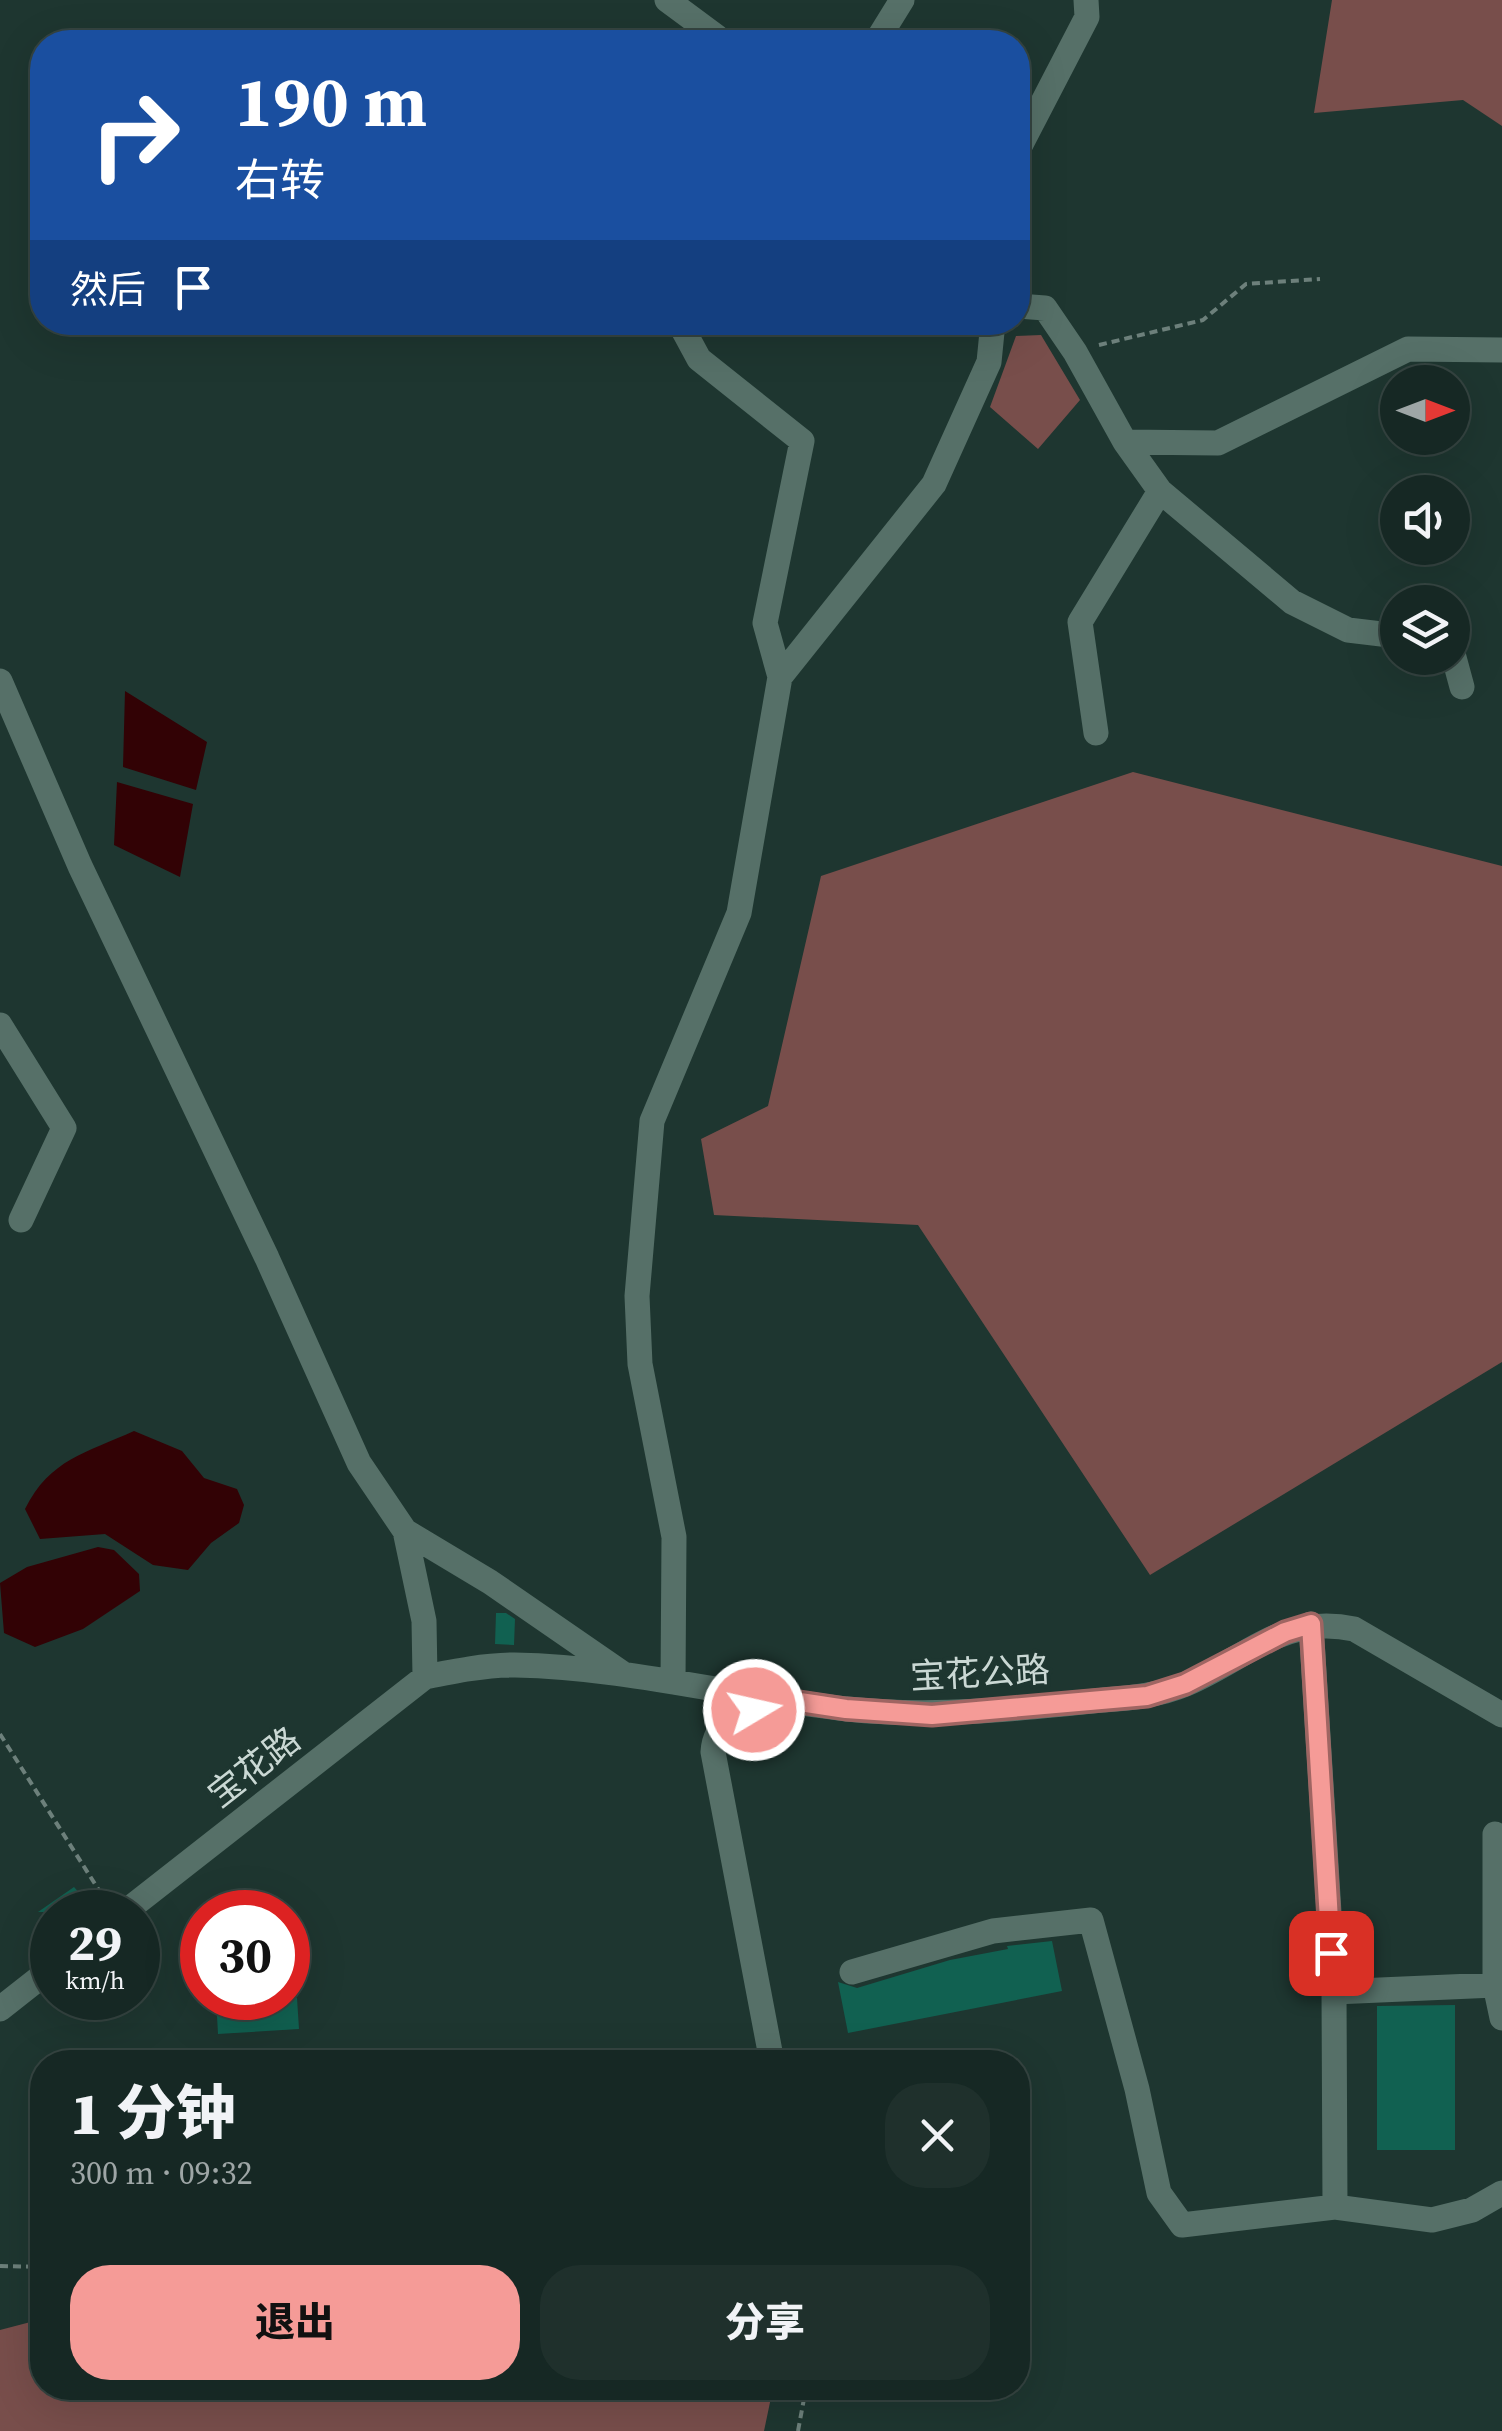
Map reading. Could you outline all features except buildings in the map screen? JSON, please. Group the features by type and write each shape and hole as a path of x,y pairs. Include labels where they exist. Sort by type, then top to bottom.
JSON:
{"street":[{"path":"667,0 708,30"},
{"path":"883,30 902,0"},
{"path":"1030,127 1087,18 1086,0"},
{"path":"1030,307 1045,308 1075,352 1125,442 1160,492 1292,602 1348,630 1380,634"},
{"path":"673,1682 674,1537 640,1364 637,1296 652,1122 739,913 780,677 765,623 802,441 699,359 687,335"},
{"path":"780,677 934,484 989,362 992,335"},
{"path":"1125,442 1218,443 1408,349 1502,350"},
{"path":"1096,733 1080,622 1160,492"},
{"path":"1459,675 1462,687"},
{"path":"0,681 80,866 267,1258 359,1463 405,1531 424,1621 425,1677"},
{"path":"0,1025 64,1128 21,1220"},
{"path":"405,1531 490,1582 626,1676"},
{"path":"1335,2206 1334,1992 1311,1624 1354,1628 1502,1715"},
{"name":"宝花公路","path":"425,1677 472,1668 516,1666 673,1682 846,1709 932,1715 1147,1696 1185,1684 1285,1632 1311,1624"},
{"name":"宝花路","path":"153,1890 425,1677"},
{"path":"770,2050 713,1752 714,1736 728,1720 780,1699"},
{"path":"1495,1834 1495,1985 1502,2018"},
{"path":"852,1972 993,1931 1092,1920 1137,2090 1158,2193 1182,2225 1335,2206 1432,2220 1472,2210 1502,2192"},
{"path":"0,2009 30,1985"},
{"path":"1334,1992 1495,1985"}],"path":[{"path":"1075,352 1203,320 1246,284 1320,279"},
{"path":"0,1734 98,1890"},
{"path":"0,2266 30,2267"},
{"path":"798,2431 804,2400"}],"shaded area":[{"path":"1332,0 1502,0 1502,126 1463,100 1314,113"},
{"path":"1041,335 1080,400 1038,449 990,407 1016,336"},
{"path":"125,691 207,742 196,790 123,767"},
{"path":"1133,772 1502,866 1502,1362 1150,1575 918,1225 714,1215 701,1139 768,1106 821,876"},
{"path":"117,782 193,804 180,877 114,845"},
{"path":"134,1431 182,1451 204,1478 237,1489 244,1505 239,1523 211,1543 188,1570 153,1565 105,1534 40,1539 25,1509 58,1468"},
{"path":"98,1547 114,1550 139,1574 140,1591 83,1629 35,1647 4,1633 0,1583 27,1567"},
{"path":"30,2322 30,2400 770,2400 764,2431 0,2431 0,2330"}],"route":[{"path":"754,1710 780,1699 846,1709 932,1715 1147,1696 1185,1684 1285,1632 1311,1624 1331,1953"}]}
